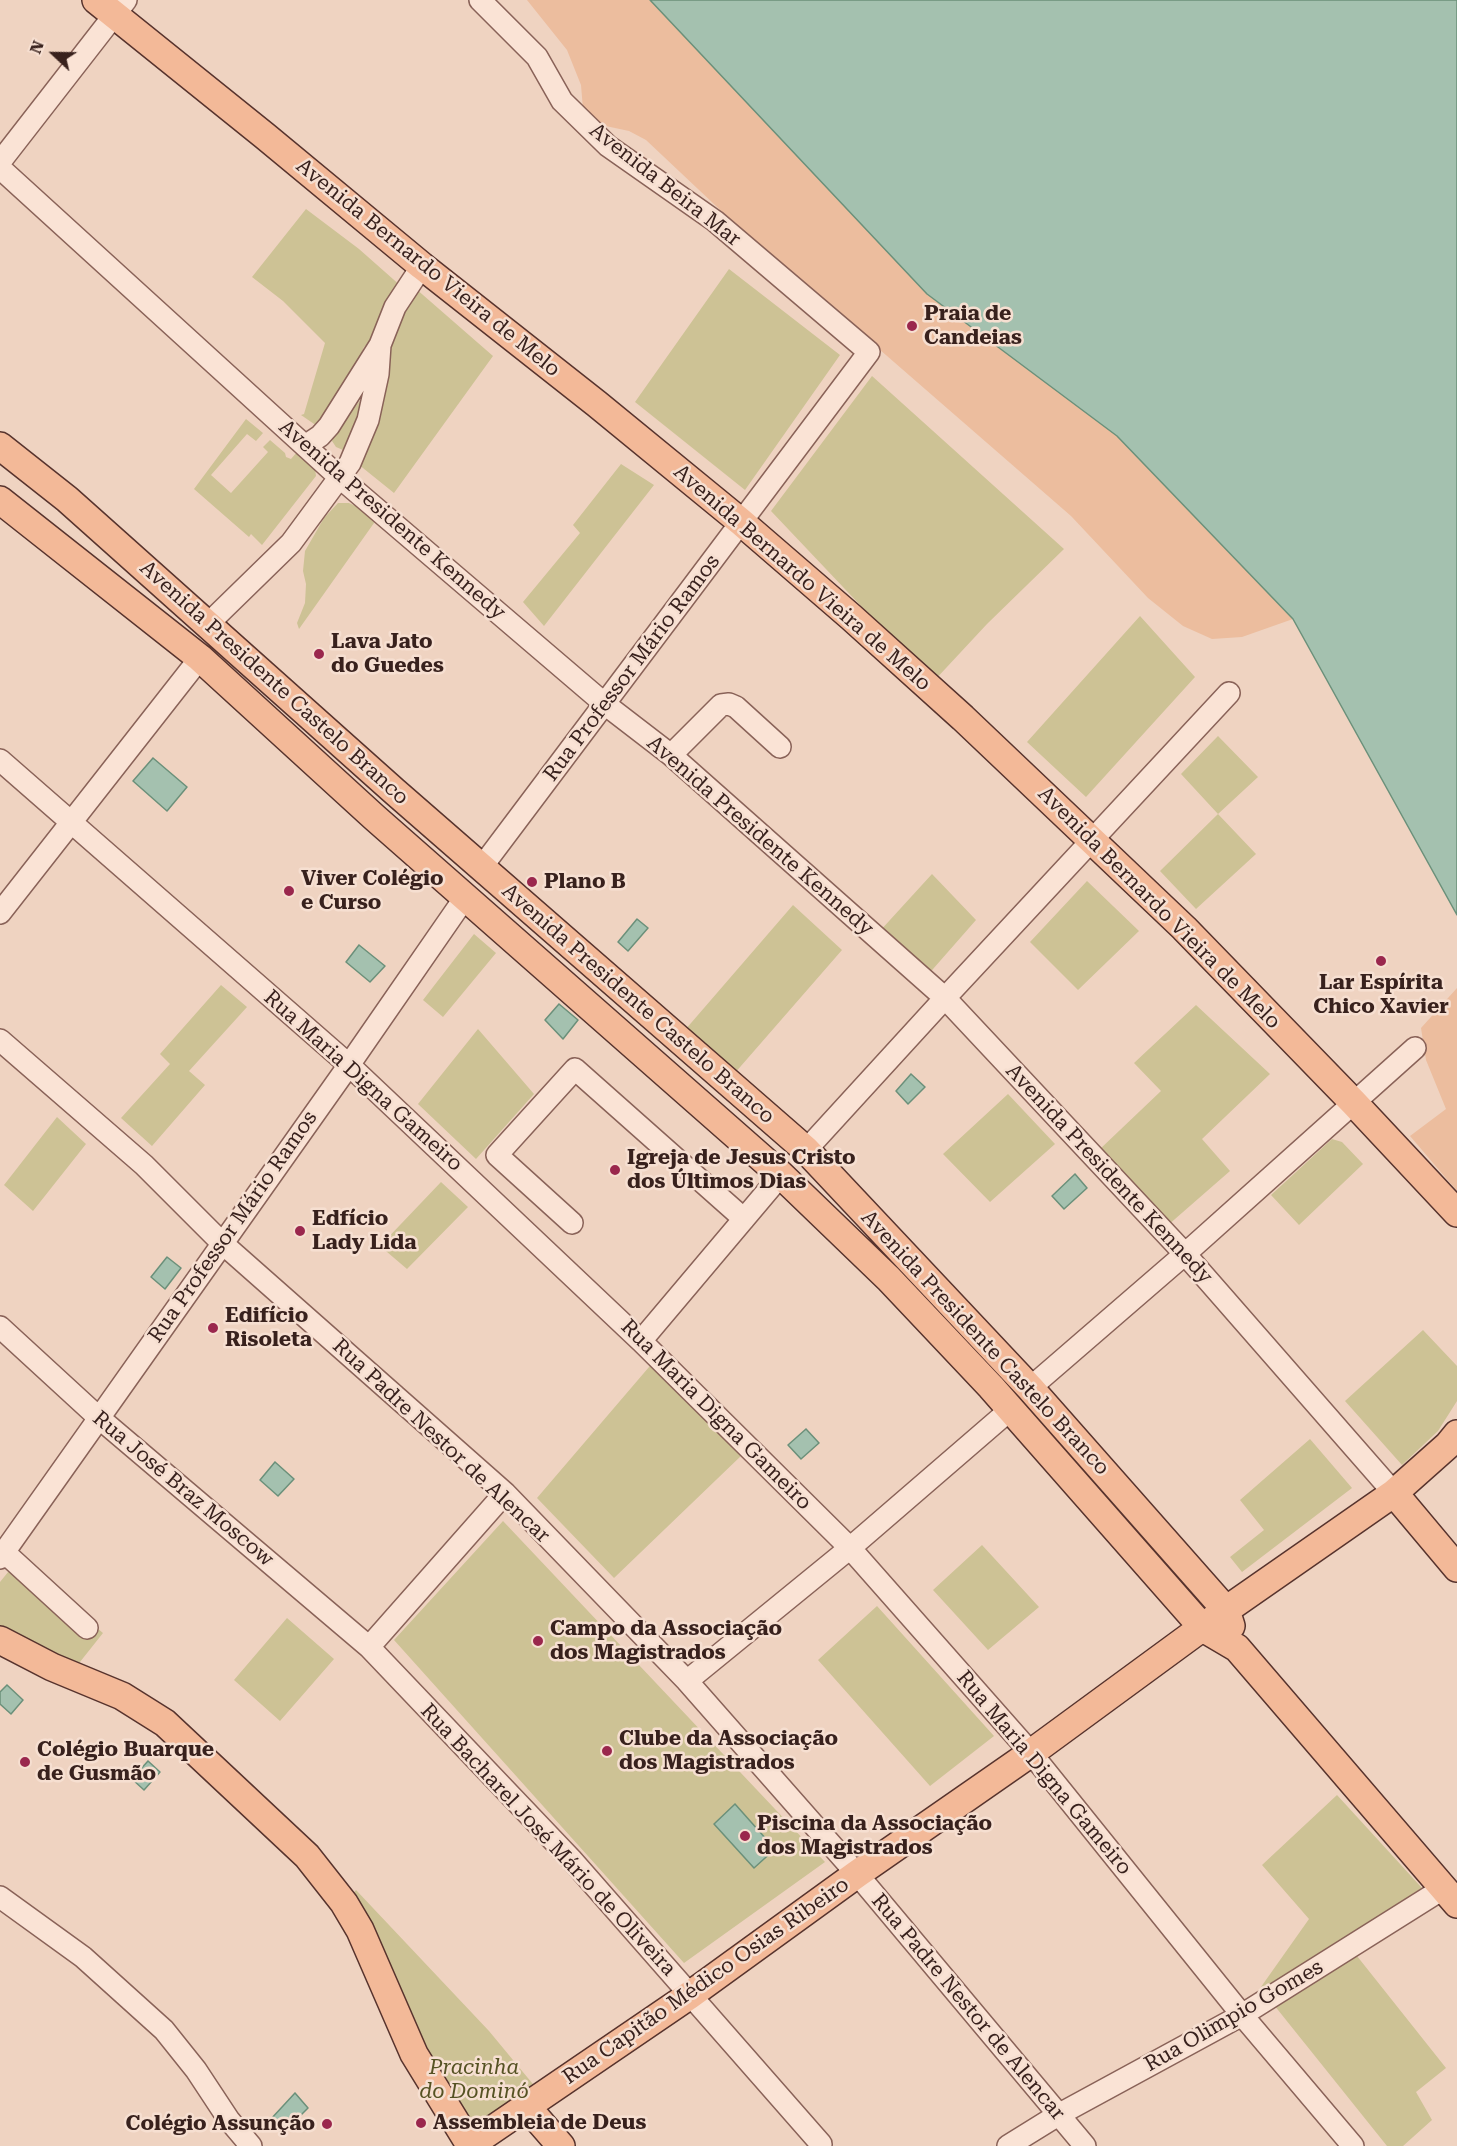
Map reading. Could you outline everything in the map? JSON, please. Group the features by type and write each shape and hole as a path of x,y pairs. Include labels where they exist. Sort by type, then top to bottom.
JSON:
{"main road":[{"name":"Avenida Bernardo Vieira de Melo","path":"112,5 422,266 570,382 741,522 954,710 1184,928 1457,1213"},
{"name":"Avenida Presidente Castelo Branco","path":"0,446 68,500 482,868 634,999 717,1075 806,1150 1030,1388 1226,1611 1237,1648"},
{"name":"Avenida Presidente Castelo Branco","path":"0,500 200,658 374,817 782,1175 889,1279 1011,1409 1196,1620 1237,1648 1453,1891"},
{"path":"612,1024 634,999"},
{"path":"1394,1493 1448,1445 1457,1434"},
{"name":"Avenida Presidente Kennedy","path":"1394,1493 1457,1569"},
{"name":"Rua Capitão Médico Osias Ribeiro","path":"469,2146 690,1995 857,1874 1031,1753 1176,1647 1196,1620 1226,1611 1394,1493"},
{"path":"0,1640 52,1667 122,1696 165,1723 307,1856 344,1903 360,1930 414,2054 469,2146"},
{"path":"527,2107 561,2146"}],"street":[{"name":"Avenida Beira Mar","path":"480,0 537,57 562,101 608,146 715,221 869,352"},
{"path":"0,162 112,5"},
{"name":"Avenida Presidente Kennedy","path":"0,168 338,476 606,705 671,755 945,998 1185,1254 1394,1493"},
{"path":"305,446 320,436 329,426 380,345 395,307 422,266"},
{"path":"208,624 291,543 338,476 350,463 368,420 378,374 380,345"},
{"name":"Rua Professor Mário Ramos","path":"482,868 869,352"},
{"path":"0,913 200,658"},
{"path":"806,1150 1229,693"},
{"path":"671,755 721,705 729,704 736,707 780,747"},
{"name":"Rua Maria Digna Gameiro","path":"0,760 349,1065 641,1341 849,1548 1031,1753 1242,2015 1353,2146"},
{"name":"Rua Professor Mário Ramos","path":"2,1555 466,896"},
{"name":"Rua Padre Nestor de Alencar","path":"0,1040 144,1165 222,1243 505,1493 687,1681 857,1874 1085,2146"},
{"path":"1030,1388 1185,1254 1415,1048"},
{"path":"572,1223 497,1155 575,1069 744,1219"},
{"path":"641,1341 782,1175"},
{"name":"Rua José Braz Moscow","path":"0,1328 98,1418 369,1647"},
{"path":"687,1681 849,1548 1011,1409"},
{"path":"369,1647 505,1493"},
{"path":"2,1555 87,1628"},
{"name":"Rua Bacharel José Mário de Oliveira","path":"369,1647 571,1859 821,2144"},
{"name":"Rua Olimpio Gomes","path":"1008,2146 1058,2115 1242,2015 1453,1891"},
{"path":"0,1897 83,1956 164,2030 196,2070 229,2120 251,2146"}],"green space":[{"path":"306,209 359,249 402,287 317,426 301,415 304,414 325,343 283,301 252,277"},
{"path":"729,269 840,355 745,490 635,402"},
{"path":"415,288 493,356 394,493 358,464 377,417 390,365 386,355 389,338"},
{"path":"872,376 1064,549 987,624 933,682 771,511"},
{"path":"368,391 347,447 343,450 336,447 332,441 336,430"},
{"path":"246,419 263,433 256,441 247,434 211,475 231,493 268,452 263,447 270,440 285,453 286,457 291,459 297,452 315,468 316,476 262,545 251,534 249,537 194,489"},
{"path":"621,464 654,485 544,626 523,602 580,533 573,525"},
{"path":"338,503 349,503 362,509 373,516 374,523 299,629 297,623 305,603 306,584 303,571 305,551 324,518"},
{"path":"1140,616 1195,677 1086,797 1027,742"},
{"path":"1218,736 1258,777 1218,814 1181,774"},
{"path":"1218,814 1256,854 1196,909 1160,871"},
{"path":"932,874 976,920 926,977 879,932"},
{"path":"1087,881 1139,931 1078,990 1030,942"},
{"path":"793,905 842,950 734,1074 685,1030"},
{"path":"474,934 496,953 443,1017 423,1000"},
{"path":"221,985 247,1007 189,1071 205,1085 152,1146 121,1118 170,1064 160,1054"},
{"path":"1196,1005 1270,1074 1202,1139 1230,1171 1167,1226 1099,1150 1161,1091 1134,1063"},
{"path":"478,1029 534,1094 476,1159 418,1104"},
{"path":"1008,1094 1055,1144 990,1202 943,1154"},
{"path":"57,1117 86,1144 33,1211 4,1185"},
{"path":"1332,1139 1342,1142 1363,1164 1299,1225 1271,1195"},
{"path":"441,1182 468,1207 407,1269 380,1246"},
{"path":"1423,1330 1457,1366 1457,1401 1438,1431 1402,1465 1345,1401"},
{"path":"655,1360 742,1455 614,1578 537,1498"},
{"path":"1310,1439 1352,1488 1242,1572 1230,1557 1264,1530 1240,1500"},
{"name":"Clube da Associação dos Magistrados","path":"503,1521 825,1862 684,1963 394,1640"},
{"path":"982,1545 1039,1607 988,1650 933,1590"},
{"path":"17,1561 103,1633 76,1667 0,1630 0,1582"},
{"path":"877,1606 994,1736 930,1786 818,1660"},
{"path":"287,1618 334,1659 280,1721 234,1680"},
{"path":"1337,1795 1422,1888 1256,1994 1309,1919 1262,1865"},
{"name":"Pracinha do Dominó","path":"356,1890 489,2031 537,2089 467,2142 347,1901"},
{"path":"1357,1956 1446,2068 1416,2092 1432,2120 1403,2146 1387,2146 1274,2005"}],"sand":[{"name":"Praia de Candeias","path":"527,0 650,0 927,294 1117,436 1293,619 1242,637 1212,639 1183,626 1148,598 1071,516 733,222 646,140 629,131 601,125 583,109 581,85 567,50"},
{"path":"1457,988 1457,1191 1410,1136 1446,1109 1426,1060 1421,1028"}],"shaded area":[{"path":"650,0 1457,0 1457,915 1293,619 1117,436 927,294"},
{"path":"153,758 187,787 167,811 133,781"},
{"path":"637,919 648,928 628,951 618,942"},
{"path":"359,945 385,966 370,982 346,962"},
{"path":"559,1004 578,1020 563,1039 545,1020"},
{"path":"911,1074 925,1087 908,1104 896,1091"},
{"path":"1075,1174 1087,1188 1064,1209 1052,1196"},
{"path":"167,1257 181,1268 165,1289 151,1277"},
{"path":"806,1429 819,1443 801,1459 788,1445"},
{"path":"275,1462 294,1479 278,1496 260,1480"},
{"path":"7,1685 23,1700 11,1714 0,1704 0,1692"},
{"path":"148,1761 160,1772 144,1790 132,1779"},
{"name":"Piscina da Associação dos Magistrados","path":"735,1804 775,1849 754,1868 714,1824"},
{"path":"295,2093 308,2108 282,2134 270,2120"}],"place":[{"name":"Praia de Candeias","path":"912,326"},
{"name":"Lava Jato do Guedes","path":"319,654"},
{"name":"Plano B","path":"532,882"},
{"name":"Viver Colégio e Curso","path":"289,891"},
{"name":"Lar Espírita Chico Xavier","path":"1381,961"},
{"name":"Igreja de Jesus Cristo dos Últimos Dias","path":"615,1170"},
{"name":"Edfício Lady Lida","path":"300,1231"},
{"name":"Edifício Risoleta","path":"213,1328"},
{"name":"Campo da Associação dos Magistrados","path":"538,1641"},
{"name":"Clube da Associação dos Magistrados","path":"607,1751"},
{"name":"Colégio Buarque de Gusmão","path":"25,1762"},
{"name":"Piscina da Associação dos Magistrados","path":"745,1836"},
{"name":"Assembleia de Deus","path":"421,2123"},
{"name":"Colégio Assunção","path":"327,2124"}]}
